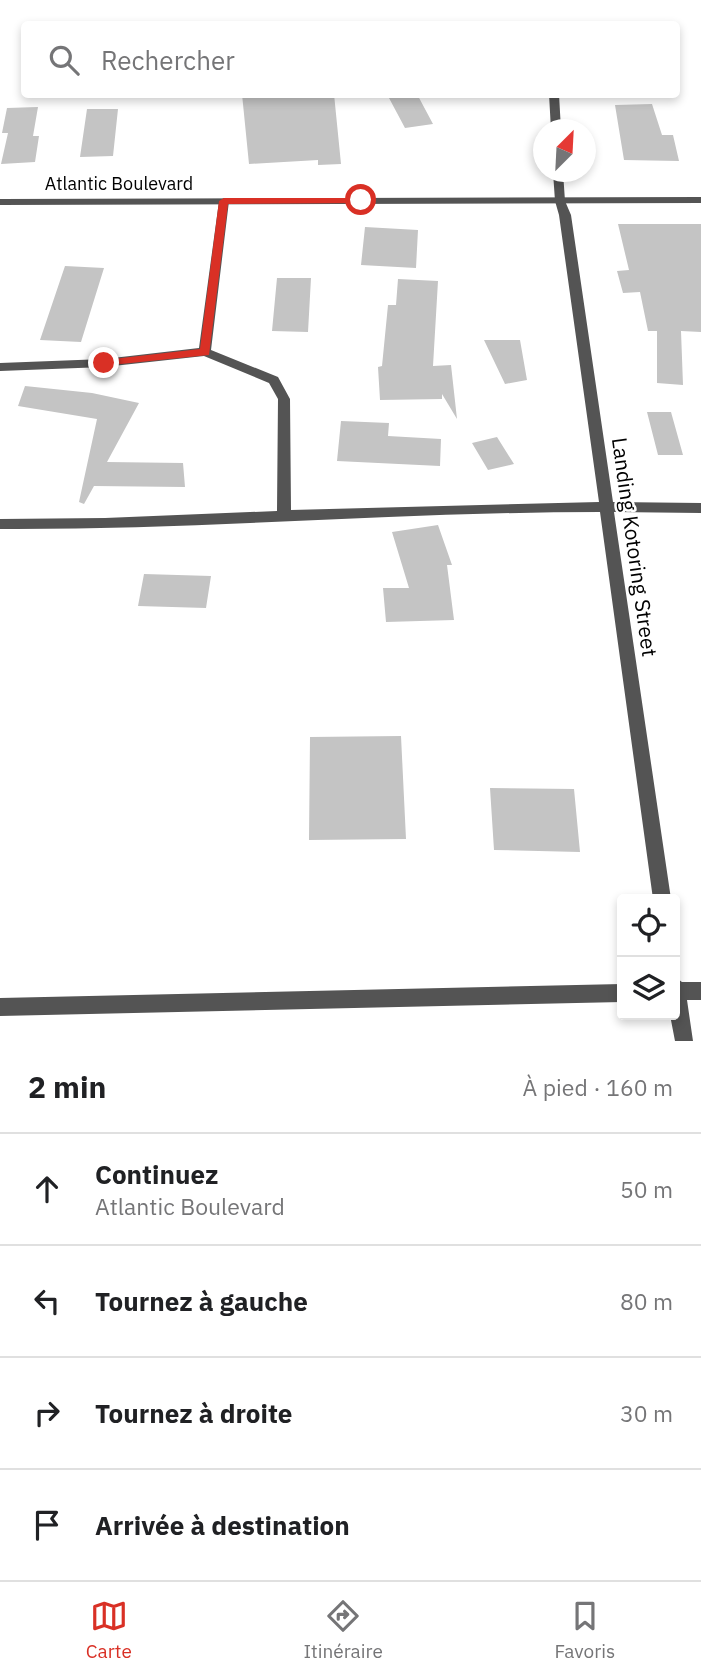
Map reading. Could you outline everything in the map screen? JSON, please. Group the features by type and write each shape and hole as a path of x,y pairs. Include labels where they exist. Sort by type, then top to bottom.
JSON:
{"street":[{"path":"554,98 555,119"},
{"name":"Landing Kotoring Street","path":"559,182 661,894"},
{"name":"Atlantic Boulevard","path":"0,202 701,200"},
{"path":"205,352 224,201"},
{"path":"0,367 104,363 205,352 274,380 284,399 284,516"},
{"path":"0,524 93,525 605,506 701,508"},
{"path":"680,989 701,991"},
{"path":"0,1007 617,993"},
{"path":"680,1018 684,1041"}],"building":[{"path":"242,98 334,98 341,164 318,165 318,160 249,164"},
{"path":"389,98 419,98 433,124 405,128"},
{"path":"652,104 662,135 673,135 679,161 624,160 615,105"},
{"path":"38,107 33,136 39,136 35,162 1,164 8,133 2,133 7,108"},
{"path":"87,109 118,109 113,156 80,157"},
{"path":"618,224 701,224 701,332 681,331 683,385 657,383 657,331 648,331 640,292 623,293 617,271 629,270"},
{"path":"365,227 418,230 416,268 361,265"},
{"path":"65,266 104,268 81,342 40,340"},
{"path":"277,278 311,278 308,332 272,331"},
{"path":"398,279 438,281 433,366 451,365 457,419 442,394 442,399 380,400 378,367 382,366 388,305 396,305"},
{"path":"484,340 520,340 527,380 505,384"},
{"path":"25,386 92,393 139,403 107,462 183,463 185,487 94,486 84,504 79,502 97,419 18,406"},
{"path":"647,412 671,412 683,455 658,455"},
{"path":"341,421 389,423 388,436 441,439 440,466 337,461"},
{"path":"497,437 514,464 488,470 472,443"},
{"path":"438,525 452,565 447,565 454,620 386,622 383,588 409,588 392,532"},
{"path":"144,574 211,576 206,608 138,606"},
{"path":"401,736 406,839 309,840 310,737"},
{"path":"490,788 574,789 580,852 494,850"}],"route":[{"path":"104,363 205,352 224,201 361,200"}]}
